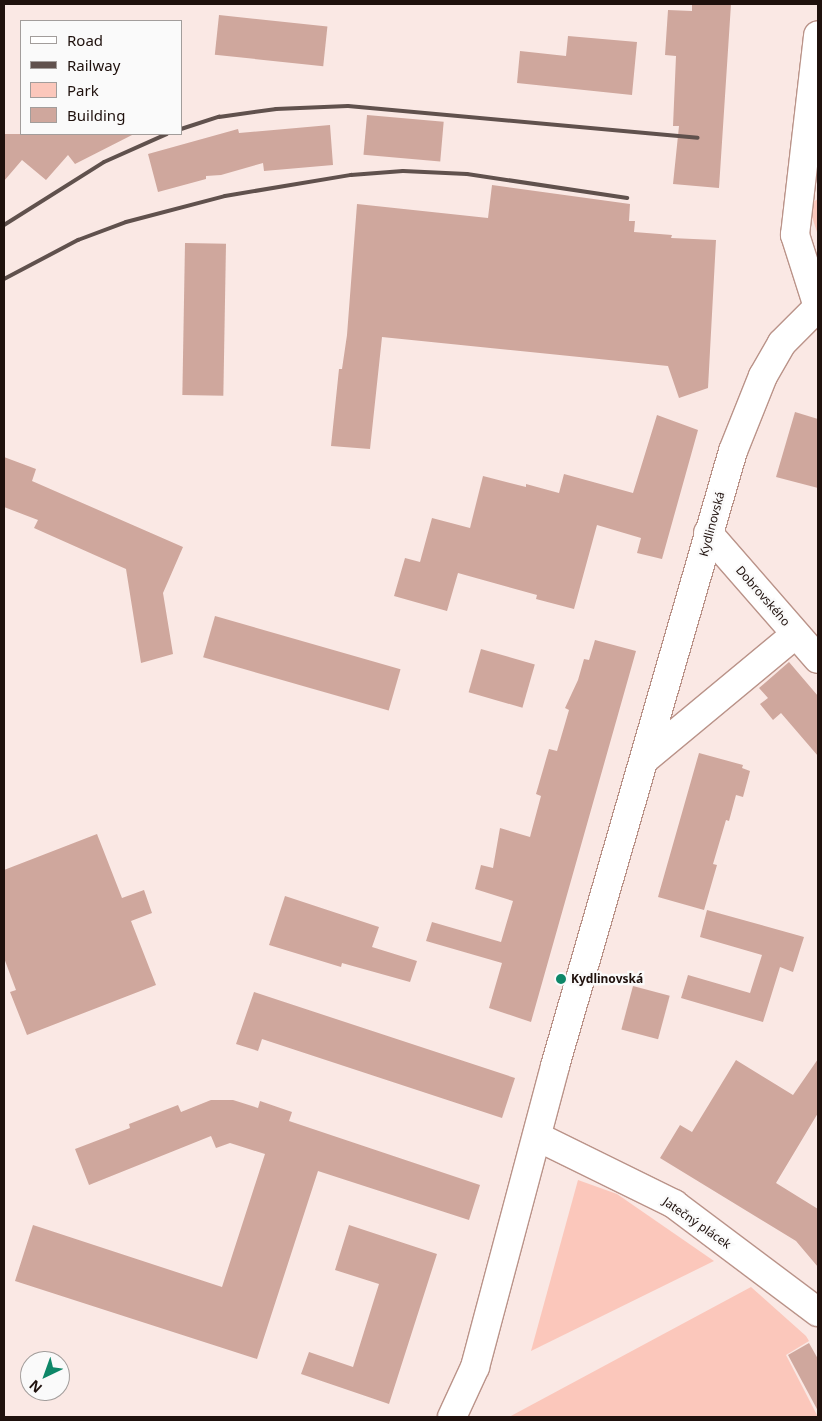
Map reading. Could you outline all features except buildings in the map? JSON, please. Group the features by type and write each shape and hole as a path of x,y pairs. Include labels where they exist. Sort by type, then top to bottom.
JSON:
{"street":[{"path":"818,35 795,235 818,307"},
{"name":"Kydlinovská","path":"452,1417 475,1367 558,1057 733,451 763,376 782,343 818,307"},
{"name":"Dobrovského","path":"708,533 818,659"},
{"path":"644,760 796,634"},
{"name":"Jatečný plácek","path":"538,1137 674,1204 818,1312"}],"green space":[{"path":"818,199 818,235 811,214 811,203"},
{"path":"578,1180 617,1194 714,1261 531,1351"},
{"path":"751,1287 806,1336 809,1341 786,1355 818,1417 509,1417"}],"railway":[{"path":"182,129 219,117 276,109 348,106 698,138"},
{"path":"4,225 104,162 165,135"},
{"path":"4,279 78,240 126,222 225,196 351,175 403,171 467,174 627,198"}],"place":[{"name":"Kydlinovská","path":"561,979"}]}
